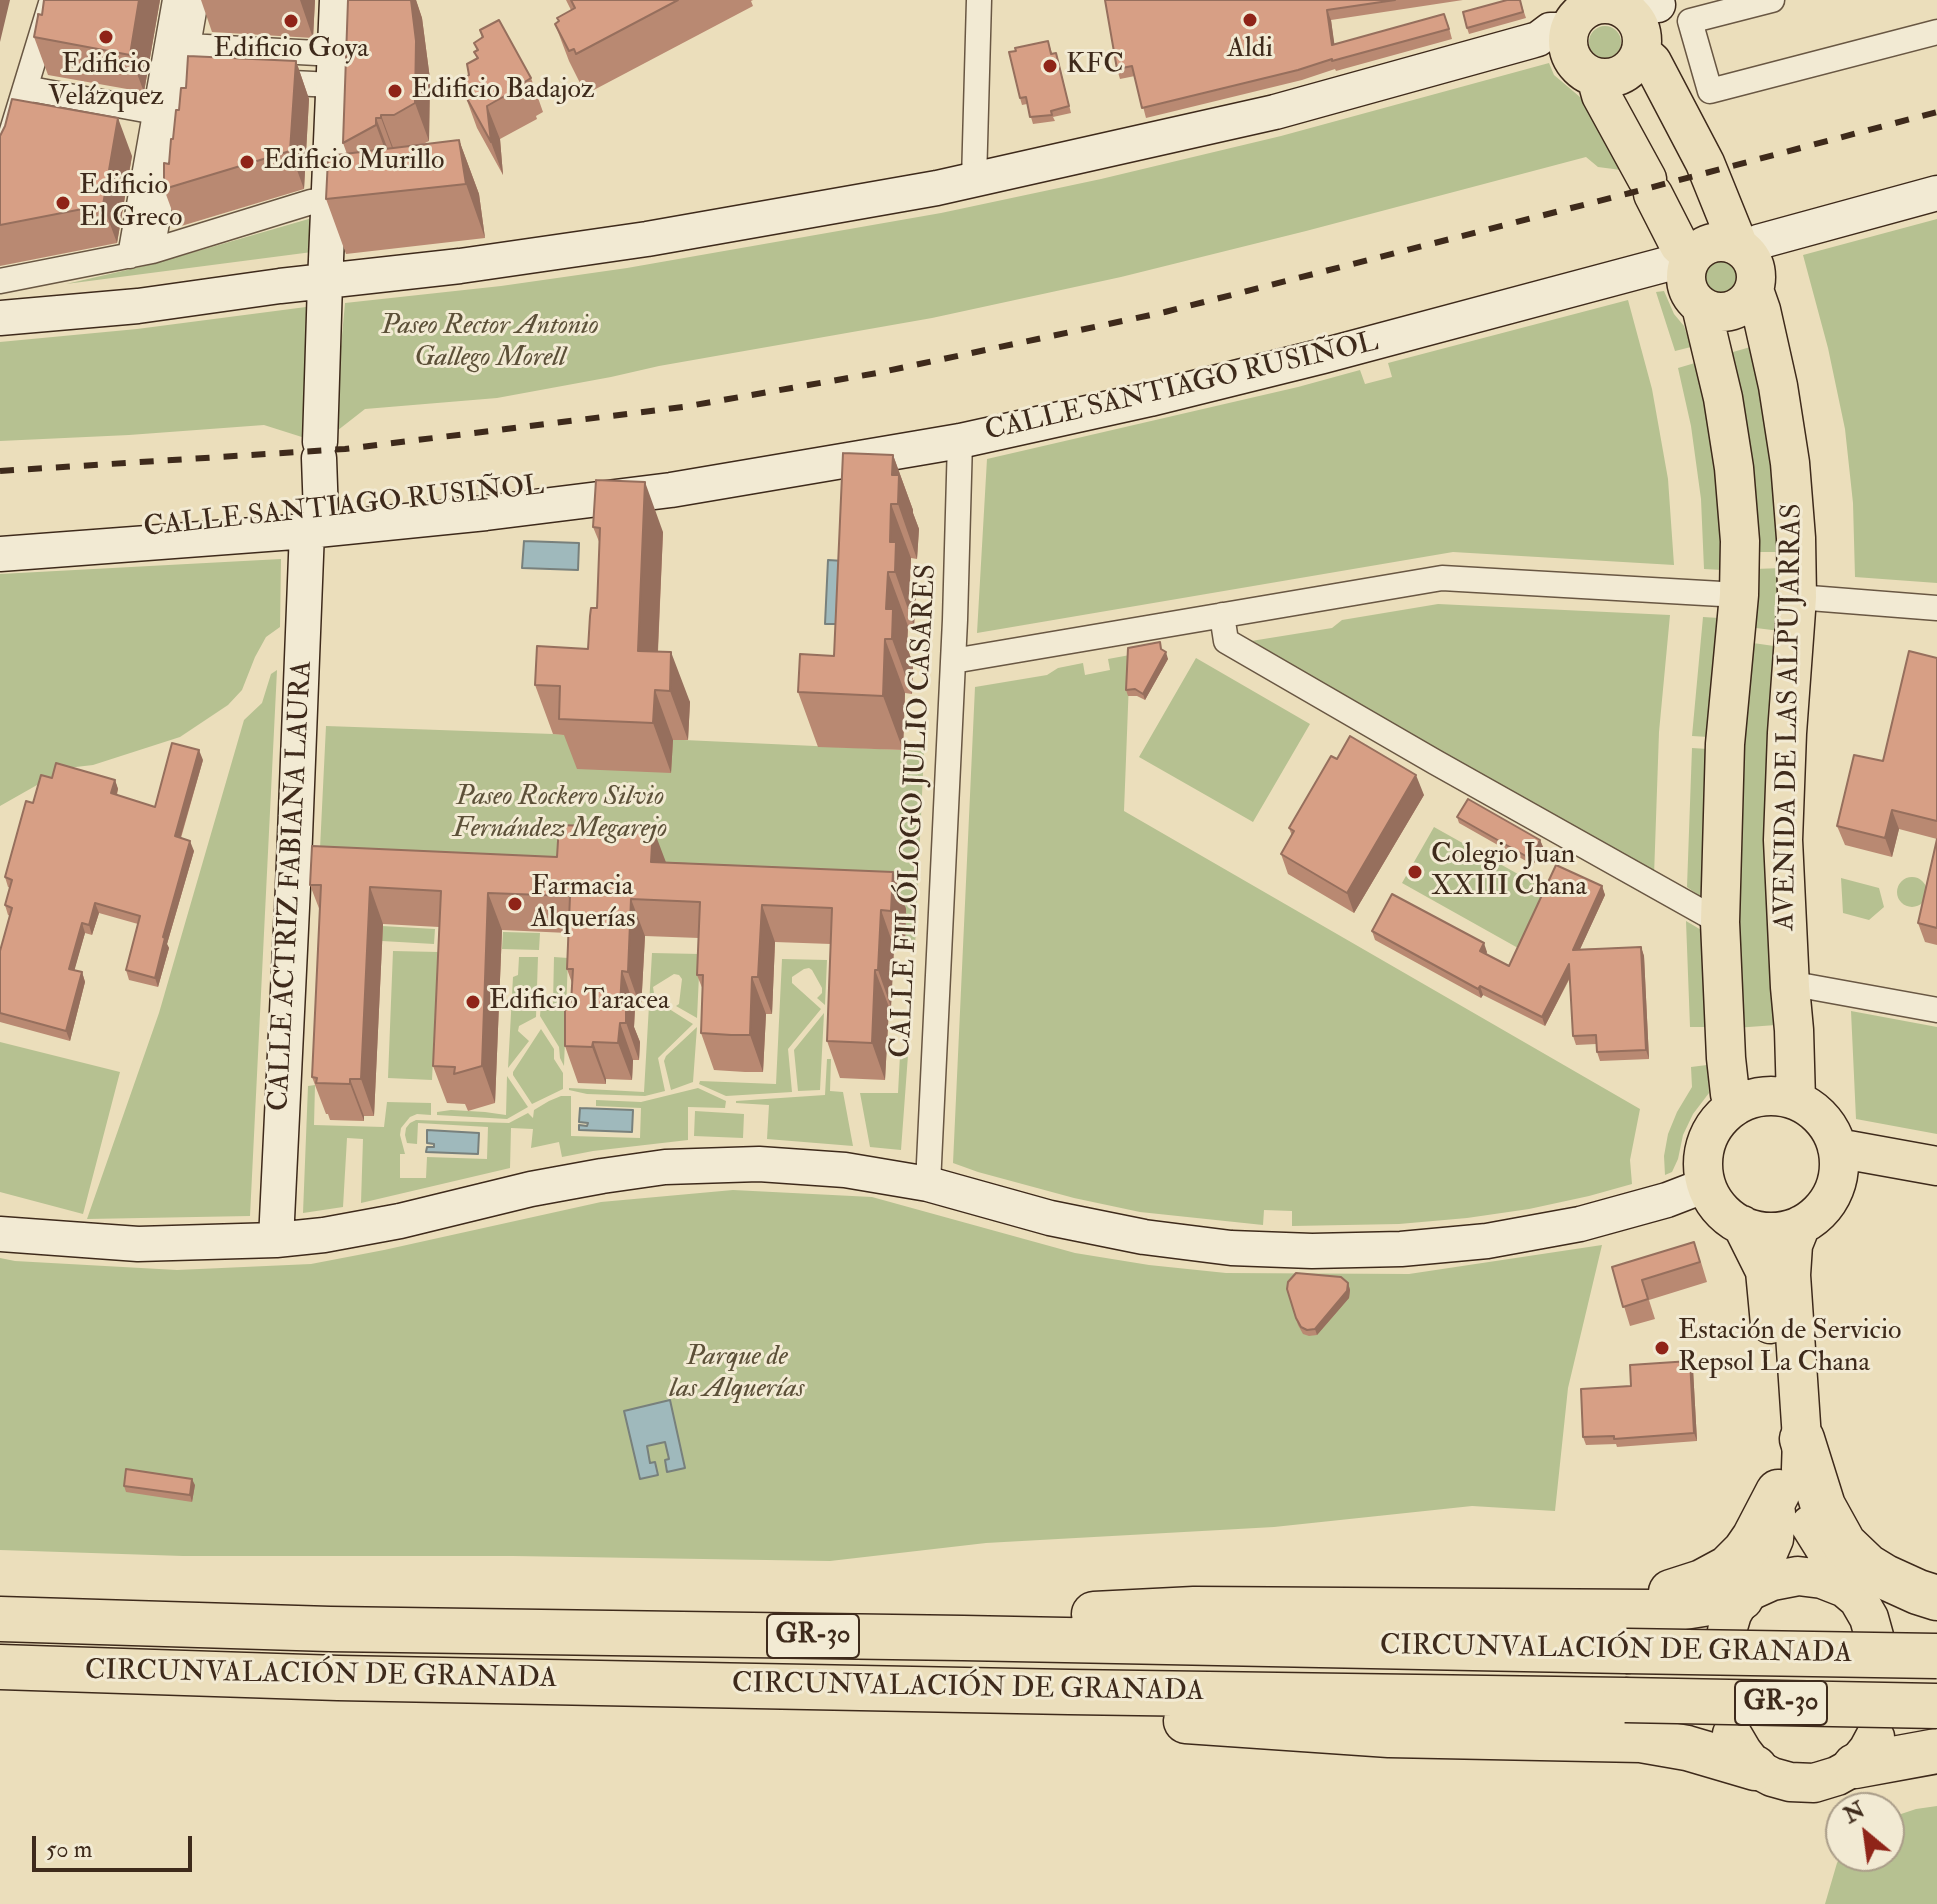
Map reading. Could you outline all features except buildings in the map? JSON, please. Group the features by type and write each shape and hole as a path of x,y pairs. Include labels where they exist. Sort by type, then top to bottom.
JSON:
{"highway":[{"path":"1802,1439 1823,1506 1844,1544 1867,1566 1885,1577 1937,1598"},
{"path":"1570,1611 1666,1594 1702,1582 1728,1568 1754,1538 1778,1492"},
{"path":"1859,1608 1880,1599 1937,1614"},
{"path":"963,1638 1023,1617 1194,1609 1652,1612 1740,1606"},
{"name":"CIRCUNVALACIÓN DE GRANADA","path":"0,1619 330,1629 1937,1656"},
{"name":"CIRCUNVALACIÓN DE GRANADA","path":"0,1667 338,1678 1937,1706"},
{"path":"1069,1692 1129,1716 1389,1735 1641,1740 1687,1748 1744,1751"},
{"path":"1865,1752 1937,1751"}],"main road":[{"path":"1597,5 1639,15 1636,62 1618,76 1608,78 1585,73 1576,64 1560,29 1597,5"},
{"path":"1639,15 1652,62 1705,163 1743,250 1756,270 1754,290 1741,306 1721,312 1701,306 1688,287 1686,275 1691,260 1700,249 1719,242 1730,243 1743,250"},
{"path":"1596,77 1601,95 1679,245 1691,260"},
{"name":"AVENIDA DE LAS ALPUJARRAS","path":"1754,290 1778,386 1790,463 1796,538 1797,597 1783,840 1796,1100"},
{"name":"AVENIDA DE LAS ALPUJARRAS","path":"1701,306 1723,398 1734,468 1740,541 1739,595 1725,744 1720,922 1726,1058 1734,1107"},
{"path":"1778,1096 1796,1100 1826,1123 1837,1148 1839,1170 1834,1189 1823,1208 1801,1225 1774,1232 1749,1228 1732,1220 1716,1205 1706,1185 1703,1163 1706,1141 1716,1123 1734,1107 1756,1097 1778,1096"},
{"path":"1837,1148 1937,1166"},
{"path":"1740,1606 1774,1539 1778,1492 1776,1407 1765,1271 1742,1225"},
{"path":"1801,1225 1793,1245 1791,1275 1802,1439 1801,1500 1811,1529 1859,1608"},
{"path":"1740,1606 1772,1581 1798,1576 1822,1579 1859,1608"},
{"path":"1744,1751 1772,1777 1790,1782 1814,1783 1837,1776 1865,1752"}],"street":[{"path":"0,170 52,0"},
{"path":"141,253 140,142 156,112 175,0"},
{"path":"141,253 182,78 196,0"},
{"name":"CALLE ACTRIZ FABIANA LAURA","path":"276,1240 293,887 320,450 337,0"},
{"path":"974,181 979,0"},
{"path":"1772,0 1690,21 1710,91 1937,32"},
{"path":"0,318 138,306 647,239 974,181 1275,112 1560,29"},
{"path":"188,46 334,70"},
{"path":"253,81 334,70"},
{"path":"182,78 207,79"},
{"path":"25,88 156,112"},
{"path":"15,120 40,124"},
{"path":"1743,250 1758,242 1937,193"},
{"path":"0,281 141,253 311,202 329,200"},
{"name":"CALLE SANTIAGO RUSIÑOL","path":"10,553 47,535 314,523 587,483 646,480 671,490 960,441 1251,374 1691,260"},
{"name":"CALLE FILÓLOGO JULIO CASARES","path":"928,1184 953,661 960,441"},
{"path":"953,661 1442,578 1739,595"},
{"path":"1797,597 1937,608"},
{"path":"1222,615 1226,641 1720,922"},
{"path":"1790,987 1805,986 1937,1010"},
{"path":"0,1234 138,1244 276,1240 400,1221 531,1189 665,1167 774,1165 845,1170 928,1184 1050,1218 1144,1237 1231,1248 1312,1251 1401,1249 1487,1241 1580,1224 1667,1200 1706,1185"}],"green space":[{"path":"1605,26 1616,31 1621,42 1616,53 1605,58 1594,53 1589,42 1594,31"},
{"name":"Paseo Rector Antonio Gallego Morell","path":"1549,63 1554,75 1580,97 1621,170 1598,167 1586,157 1121,277 932,318 497,398 365,409 333,434 345,303 627,268 941,213 1281,136"},
{"path":"312,218 312,252 66,284 153,264"},
{"path":"1937,219 1937,583 1855,577 1853,503 1845,429 1828,348 1803,255"},
{"path":"1720,261 1731,266 1736,277 1731,288 1720,293 1709,288 1704,277 1709,266"},
{"path":"1664,291 1674,314 1684,326 1691,347 1675,351 1656,292"},
{"path":"1628,300 1652,389 1668,479 1674,565 1453,552 977,633 987,459 1360,370 1365,384 1392,377 1388,363"},
{"name":"Paseo Rector Antonio Gallego Morell","path":"306,307 305,438 264,425 0,441 0,342 137,329"},
{"path":"1754,346 1784,552 1754,552 1726,354"},
{"path":"1695,363 1709,422 1719,494 1722,570 1704,569 1701,499 1691,426 1678,368"},
{"path":"281,559 280,627 266,637 242,690 228,705 180,737 93,765 67,768 0,806 0,574"},
{"path":"1783,568 1780,631 1748,627 1754,569"},
{"path":"1438,604 1670,615 1659,732 1654,876 1245,642 1332,628 1342,620"},
{"path":"1703,617 1719,618 1708,737 1692,736"},
{"path":"1746,642 1781,647 1776,1025 1735,1028"},
{"path":"1130,655 1124,811 1640,1109 1630,1160 1632,1184 1529,1209 1467,1218 1399,1224 1292,1226 1292,1211 1264,1210 1263,1225 1140,1212 1074,1198 953,1163 975,687 1047,675 1058,668 1083,663 1085,675 1110,670 1108,659"},
{"path":"1196,658 1310,724 1253,822 1139,757"},
{"path":"277,670 250,1216 87,1219 159,1013 244,720 262,703 271,674"},
{"name":"Paseo Rockero Silvio Fernández Megarejo","path":"326,726 924,751 915,948 905,948 906,909 319,869"},
{"path":"1692,748 1708,749 1704,899 1687,887"},
{"path":"1434,827 1550,892 1518,948 1402,883"},
{"path":"1912,877 1923,881 1927,892 1923,903 1912,907 1901,903 1897,892 1901,881"},
{"path":"1841,878 1879,888 1884,907 1869,920 1843,913"},
{"path":"1686,921 1703,931 1706,1027 1690,1027"},
{"path":"382,926 435,929 434,944 382,941"},
{"path":"503,932 540,933 539,950 502,949"},
{"path":"393,951 438,952 432,1080 388,1078"},
{"path":"652,953 700,954 697,1018 676,1006 679,1004 682,979 679,975 674,974 653,987 655,1000 693,1024 658,1058 665,1091 645,1096 587,1094 569,1090 644,1092"},
{"path":"519,957 538,957 536,1017 519,1026 518,1031 529,1041 508,1068 513,977 518,975"},
{"path":"554,957 568,958 564,1066 559,1047 540,1016 541,1003 553,1003"},
{"path":"782,959 827,960 825,1005 817,998 822,988 812,970 804,969 792,977 792,983 821,1009 788,1049 792,1092 726,1096 699,1084 700,1081 776,1084"},
{"path":"1851,1011 1937,1027 1937,1134 1856,1119"},
{"path":"824,1013 820,1090 798,1091 794,1050"},
{"path":"697,1027 693,1082 671,1090 664,1061 666,1056"},
{"path":"541,1029 554,1049 554,1059 563,1073 563,1089 532,1104 513,1072"},
{"path":"0,1042 120,1072 83,1214 0,1192"},
{"path":"900,1055 908,1055 901,1150 870,1147 860,1093 898,1093"},
{"path":"827,1059 831,1059 830,1091 843,1092 853,1146 767,1139 769,1105 736,1103 825,1095"},
{"path":"1707,1065 1709,1093 1693,1114 1683,1135 1672,1172 1665,1175 1668,1134 1692,1087 1691,1067"},
{"path":"507,1076 528,1107 507,1119 437,1115 437,1112 451,1110 506,1115"},
{"path":"315,1085 314,1125 384,1127 387,1102 431,1103 431,1115 410,1117 401,1128 405,1154 400,1154 400,1178 426,1178 427,1157 487,1159 488,1127 418,1123 417,1144 407,1143 406,1128 416,1120 509,1123 528,1113 533,1118 534,1110 549,1101 571,1096 571,1136 640,1138 641,1108 596,1106 596,1100 641,1102 698,1088 726,1101 725,1108 688,1107 688,1140 562,1157 559,1142 531,1148 533,1129 511,1128 510,1168 361,1203 363,1139 347,1138 343,1207 303,1213 308,1086"},
{"path":"695,1111 744,1114 743,1138 694,1136"},
{"name":"Parque de las Alquerías","path":"733,1190 872,1197 1075,1253 1226,1273 1409,1274 1602,1245 1568,1388 1555,1511 1472,1506 1274,1527 986,1543 830,1561 513,1556 183,1556 0,1550 0,1258 177,1270 311,1264 601,1202"},
{"path":"1937,1806 1937,1904 1825,1904 1834,1872 1905,1872 1905,1813"}],"water":[{"path":"524,541 579,543 578,570 522,568"},
{"path":"828,560 844,561 841,624 825,624"},
{"path":"580,1108 633,1110 632,1132 579,1130 579,1125 587,1126 588,1123 579,1122"},
{"path":"427,1130 479,1133 478,1154 426,1152 427,1147 434,1147 434,1144 427,1143"},
{"path":"670,1400 685,1468 667,1472 665,1460 669,1459 665,1442 647,1446 650,1463 655,1462 658,1475 640,1479 624,1411"}],"railway":[{"path":"0,471 345,449 683,407 877,373 1165,312 1937,112"}],"place":[{"name":"Aldi","path":"1250,20"},
{"name":"Edificio Goya","path":"291,21"},
{"name":"Edificio Velázquez","path":"106,37"},
{"name":"KFC","path":"1050,66"},
{"name":"Edificio Badajoz","path":"395,91"},
{"name":"Edificio Murillo","path":"247,162"},
{"name":"Edificio El Greco","path":"63,203"},
{"name":"Colegio Juan XXIII Chana","path":"1415,872"},
{"name":"Farmacia Alquerías","path":"515,904"},
{"name":"Edificio Taracea","path":"473,1002"},
{"name":"Estación de Servicio Repsol La Chana","path":"1662,1348"}]}
